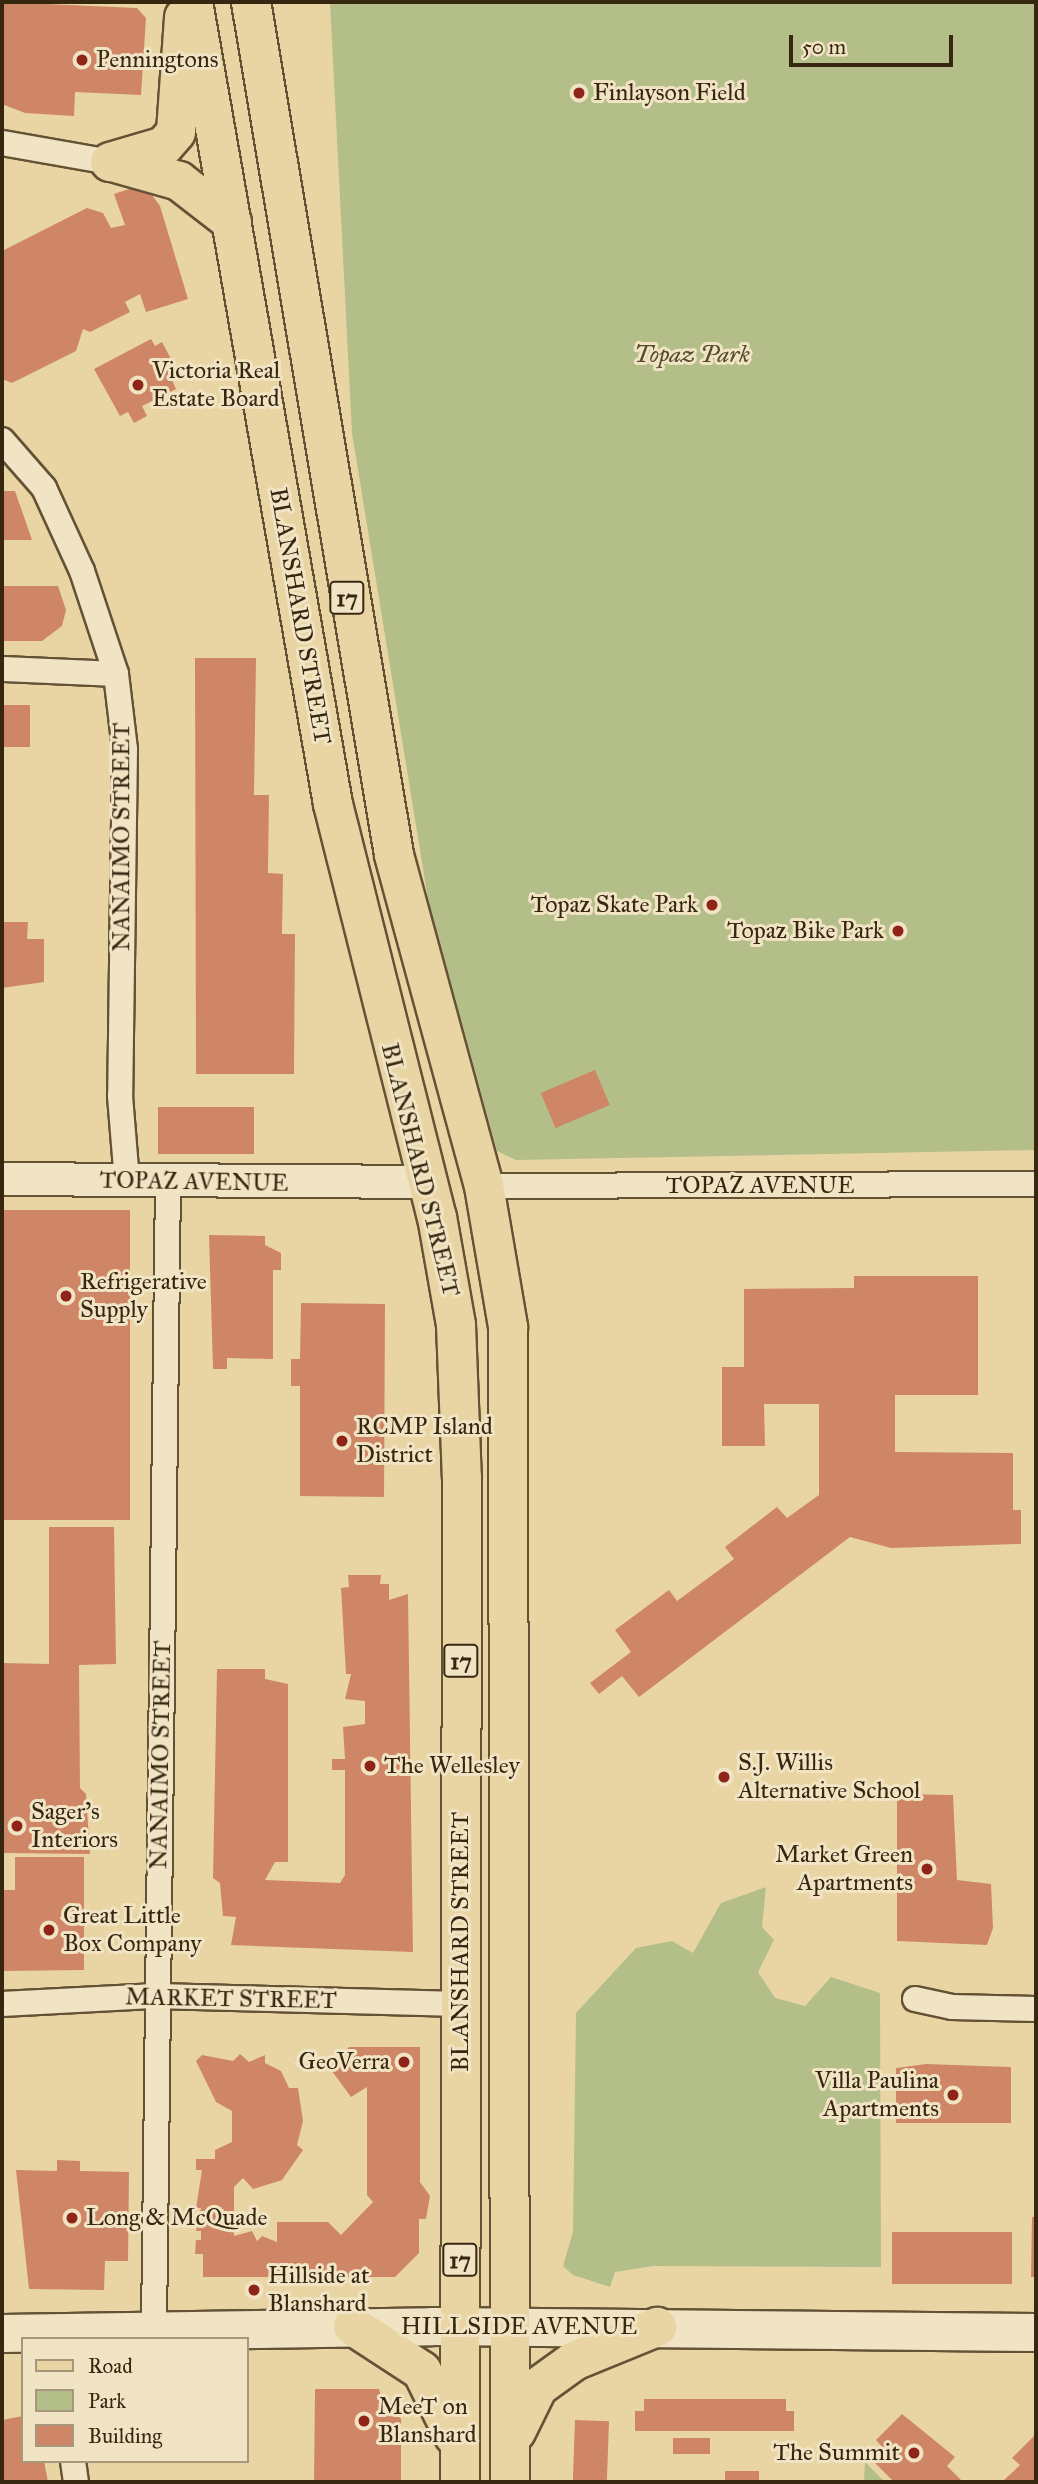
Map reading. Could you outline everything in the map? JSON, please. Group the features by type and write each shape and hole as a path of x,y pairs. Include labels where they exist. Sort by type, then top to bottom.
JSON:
{"main road":[{"path":"110,162 164,146 176,132 178,42 187,2"},
{"name":"BLANSHARD STREET","path":"193,2 333,804 448,1267 460,1386 460,2469"},
{"name":"BLANSHARD STREET","path":"251,2 394,855 484,1186 508,1327 512,1480 510,2482"},
{"path":"110,162 179,181 232,222"},
{"path":"428,1182 449,1189 458,1201 512,1480"},
{"path":"353,2326 422,2371 445,2407 460,2469"},
{"name":"HILLSIDE AVENUE","path":"2,2333 50,2334 154,2327 353,2326 1036,2332"},
{"path":"510,2443 538,2387 574,2361 657,2328"}],"street":[{"path":"2,143 110,162"},
{"name":"NANAIMO STREET","path":"2,440 44,488 82,571 116,674 125,750 120,1096 127,1181"},
{"path":"2,669 116,674"},
{"name":"TOPAZ AVENUE","path":"2,1179 168,1183 428,1182"},
{"name":"NANAIMO STREET","path":"154,2327 168,1183"},
{"name":"TOPAZ AVENUE","path":"484,1186 1036,1184"},
{"name":"MARKET STREET","path":"2,2004 157,1996 460,2004"},
{"path":"915,1998 952,2007 1036,2009"},
{"path":"72,2463 76,2482"}],"green space":[{"name":"Topaz Park","path":"330,2 1036,2 1036,1150 516,1160 497,1151 428,899 352,433"},
{"path":"766,1887 762,1927 774,1940 758,1972 775,1998 805,2006 831,1977 880,1993 881,2267 653,2266 615,2272 610,2287 573,2275 563,2266 573,2232 576,2013 636,1948 672,1941 693,1953 721,1903"},
{"path":"865,2462 885,2482 864,2482"}],"building":[{"path":"2,2 137,8 146,18 141,95 75,92 74,116 25,113 2,104"},
{"path":"144,184 160,206 188,299 146,312 140,294 125,302 130,312 90,332 83,329 76,351 12,383 2,379 2,251 87,208 103,213 111,228 125,225 114,194"},
{"name":"Victoria Real Estate Board","path":"151,339 155,346 162,342 180,376 172,380 176,389 142,406 147,416 134,423 128,412 120,416 94,369"},
{"path":"2,491 15,491 32,540 2,540"},
{"path":"2,586 58,586 66,610 62,626 42,641 2,641"},
{"path":"195,658 256,658 254,795 269,795 268,873 283,874 282,934 295,934 294,1074 196,1074"},
{"path":"2,705 30,705 30,747 2,747"},
{"path":"2,922 28,922 27,939 44,939 44,982 2,988"},
{"path":"595,1070 610,1105 556,1128 541,1093"},
{"path":"158,1107 254,1107 254,1154 158,1154"},
{"path":"2,1210 130,1210 130,1520 2,1520"},
{"path":"209,1235 265,1236 265,1245 281,1253 281,1270 273,1270 273,1359 227,1358 227,1369 213,1369"},
{"path":"854,1276 978,1276 978,1395 895,1395 895,1452 1013,1453 1013,1510 1021,1510 1021,1544 891,1548 850,1537 639,1697 622,1676 599,1694 590,1683 631,1652 615,1630 669,1590 677,1601 734,1559 725,1547 777,1507 787,1518 819,1495 819,1404 764,1404 765,1446 722,1446 722,1367 744,1367 744,1289 854,1288"},
{"name":"RCMP Island District","path":"301,1303 385,1304 384,1497 300,1496 300,1386 291,1386 291,1359 300,1359"},
{"path":"49,1527 114,1527 116,1664 79,1665 80,1788 86,1794 90,1854 2,1853 2,1663 49,1664"},
{"name":"The Wellesley","path":"348,1575 381,1575 380,1584 389,1584 389,1600 408,1594 413,1952 231,1945 236,1917 223,1916 220,1883 213,1878 217,1669 265,1669 265,1679 288,1684 288,1862 275,1862 265,1880 340,1883 345,1875 345,1770 332,1770 332,1759 345,1759 343,1727 365,1724 365,1701 345,1699 351,1674 346,1674 341,1588 349,1587"},
{"name":"Market Green Apartments","path":"897,1794 953,1795 957,1880 991,1884 993,1928 987,1945 897,1941"},
{"name":"Great Little Box Company","path":"15,1857 84,1857 84,1970 2,1971 2,1890 15,1890"},
{"path":"349,2047 420,2047 420,2182 430,2196 426,2219 419,2219 419,2253 395,2277 203,2277 203,2254 195,2254 196,2240 201,2240 201,2231 196,2231 201,2208 196,2208 202,2170 196,2170 196,2159 215,2159 215,2150 232,2142 232,2111 216,2102 196,2061 202,2055 233,2061 240,2054 249,2062 265,2055 265,2063 281,2071 289,2088 298,2088 303,2121 297,2145 303,2150 282,2180 253,2189 243,2178 234,2187 234,2236 252,2231 257,2241 262,2236 277,2242 277,2222 328,2222 341,2235 373,2202 367,2195 367,2087 351,2097 329,2067"},
{"name":"Villa Paulina Apartments","path":"926,2064 1011,2067 1011,2123 896,2123 896,2068"},
{"name":"Long & McQuade","path":"57,2160 80,2161 80,2171 129,2172 128,2261 105,2261 104,2290 29,2289 16,2170 57,2171"},
{"path":"1032,2217 1036,2217 1036,2277 1031,2277"},
{"path":"892,2232 1012,2232 1012,2284 892,2284"},
{"path":"315,2389 379,2389 385,2412 401,2418 401,2482 314,2482"},
{"path":"644,2399 786,2399 786,2411 794,2411 794,2431 635,2431 635,2411 644,2411"},
{"name":"The Summit","path":"902,2414 955,2457 947,2466 963,2482 894,2482 871,2459 883,2448 876,2440"},
{"path":"21,2416 21,2463 44,2463 48,2482 2,2482 2,2420"},
{"path":"575,2420 609,2421 607,2482 573,2482"},
{"path":"1034,2436 1036,2482 1002,2482 1020,2465 1012,2458"},
{"path":"673,2438 710,2438 710,2454 673,2454"},
{"path":"725,2471 759,2471 759,2482 725,2482"}],"place":[{"name":"Penningtons","path":"82,60"},
{"name":"Finlayson Field","path":"579,93"},
{"name":"Victoria Real Estate Board","path":"138,385"},
{"name":"Topaz Skate Park","path":"712,905"},
{"name":"Topaz Bike Park","path":"898,931"},
{"name":"Refrigerative Supply","path":"66,1296"},
{"name":"RCMP Island District","path":"342,1441"},
{"name":"The Wellesley","path":"370,1766"},
{"name":"S.J. Willis Alternative School","path":"724,1777"},
{"name":"Sager's Interiors","path":"17,1826"},
{"name":"Market Green Apartments","path":"927,1869"},
{"name":"Great Little Box Company","path":"49,1930"},
{"name":"GeoVerra","path":"404,2062"},
{"name":"Villa Paulina Apartments","path":"953,2095"},
{"name":"Long & McQuade","path":"72,2218"},
{"name":"Hillside at Blanshard","path":"254,2290"},
{"name":"MeeT on Blanshard","path":"364,2421"},
{"name":"The Summit","path":"914,2453"}]}
